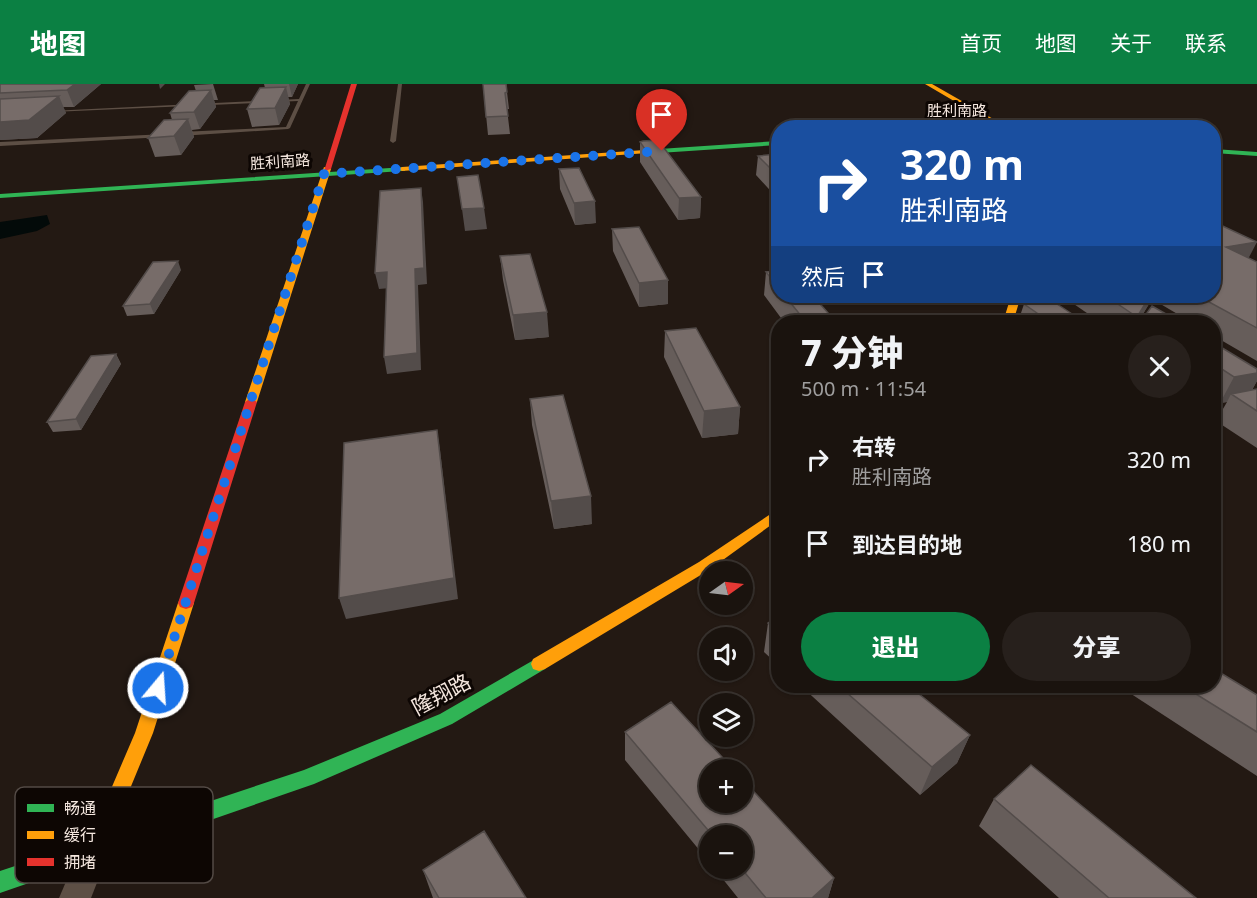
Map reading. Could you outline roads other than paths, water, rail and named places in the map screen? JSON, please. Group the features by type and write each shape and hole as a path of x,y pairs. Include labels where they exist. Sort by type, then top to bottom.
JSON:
{"main road":[{"path":"121,787 144,733 354,84"},
{"path":"928,84 994,120"},
{"name":"胜利南路","path":"0,196 771,134"},
{"name":"胜利南路","path":"0,186 326,170 771,142"},
{"path":"1221,143 1257,146"},
{"path":"1221,151 1257,154"},
{"name":"隆翔路","path":"213,811 307,778 446,718 704,566 771,518"},
{"name":"隆翔路","path":"0,882 15,877"}],"street":[{"path":"75,898 81,883"}],"lane":[{"path":"0,144 288,129 308,84"},
{"path":"393,141 400,84"},
{"path":"46,111 300,100"}]}
